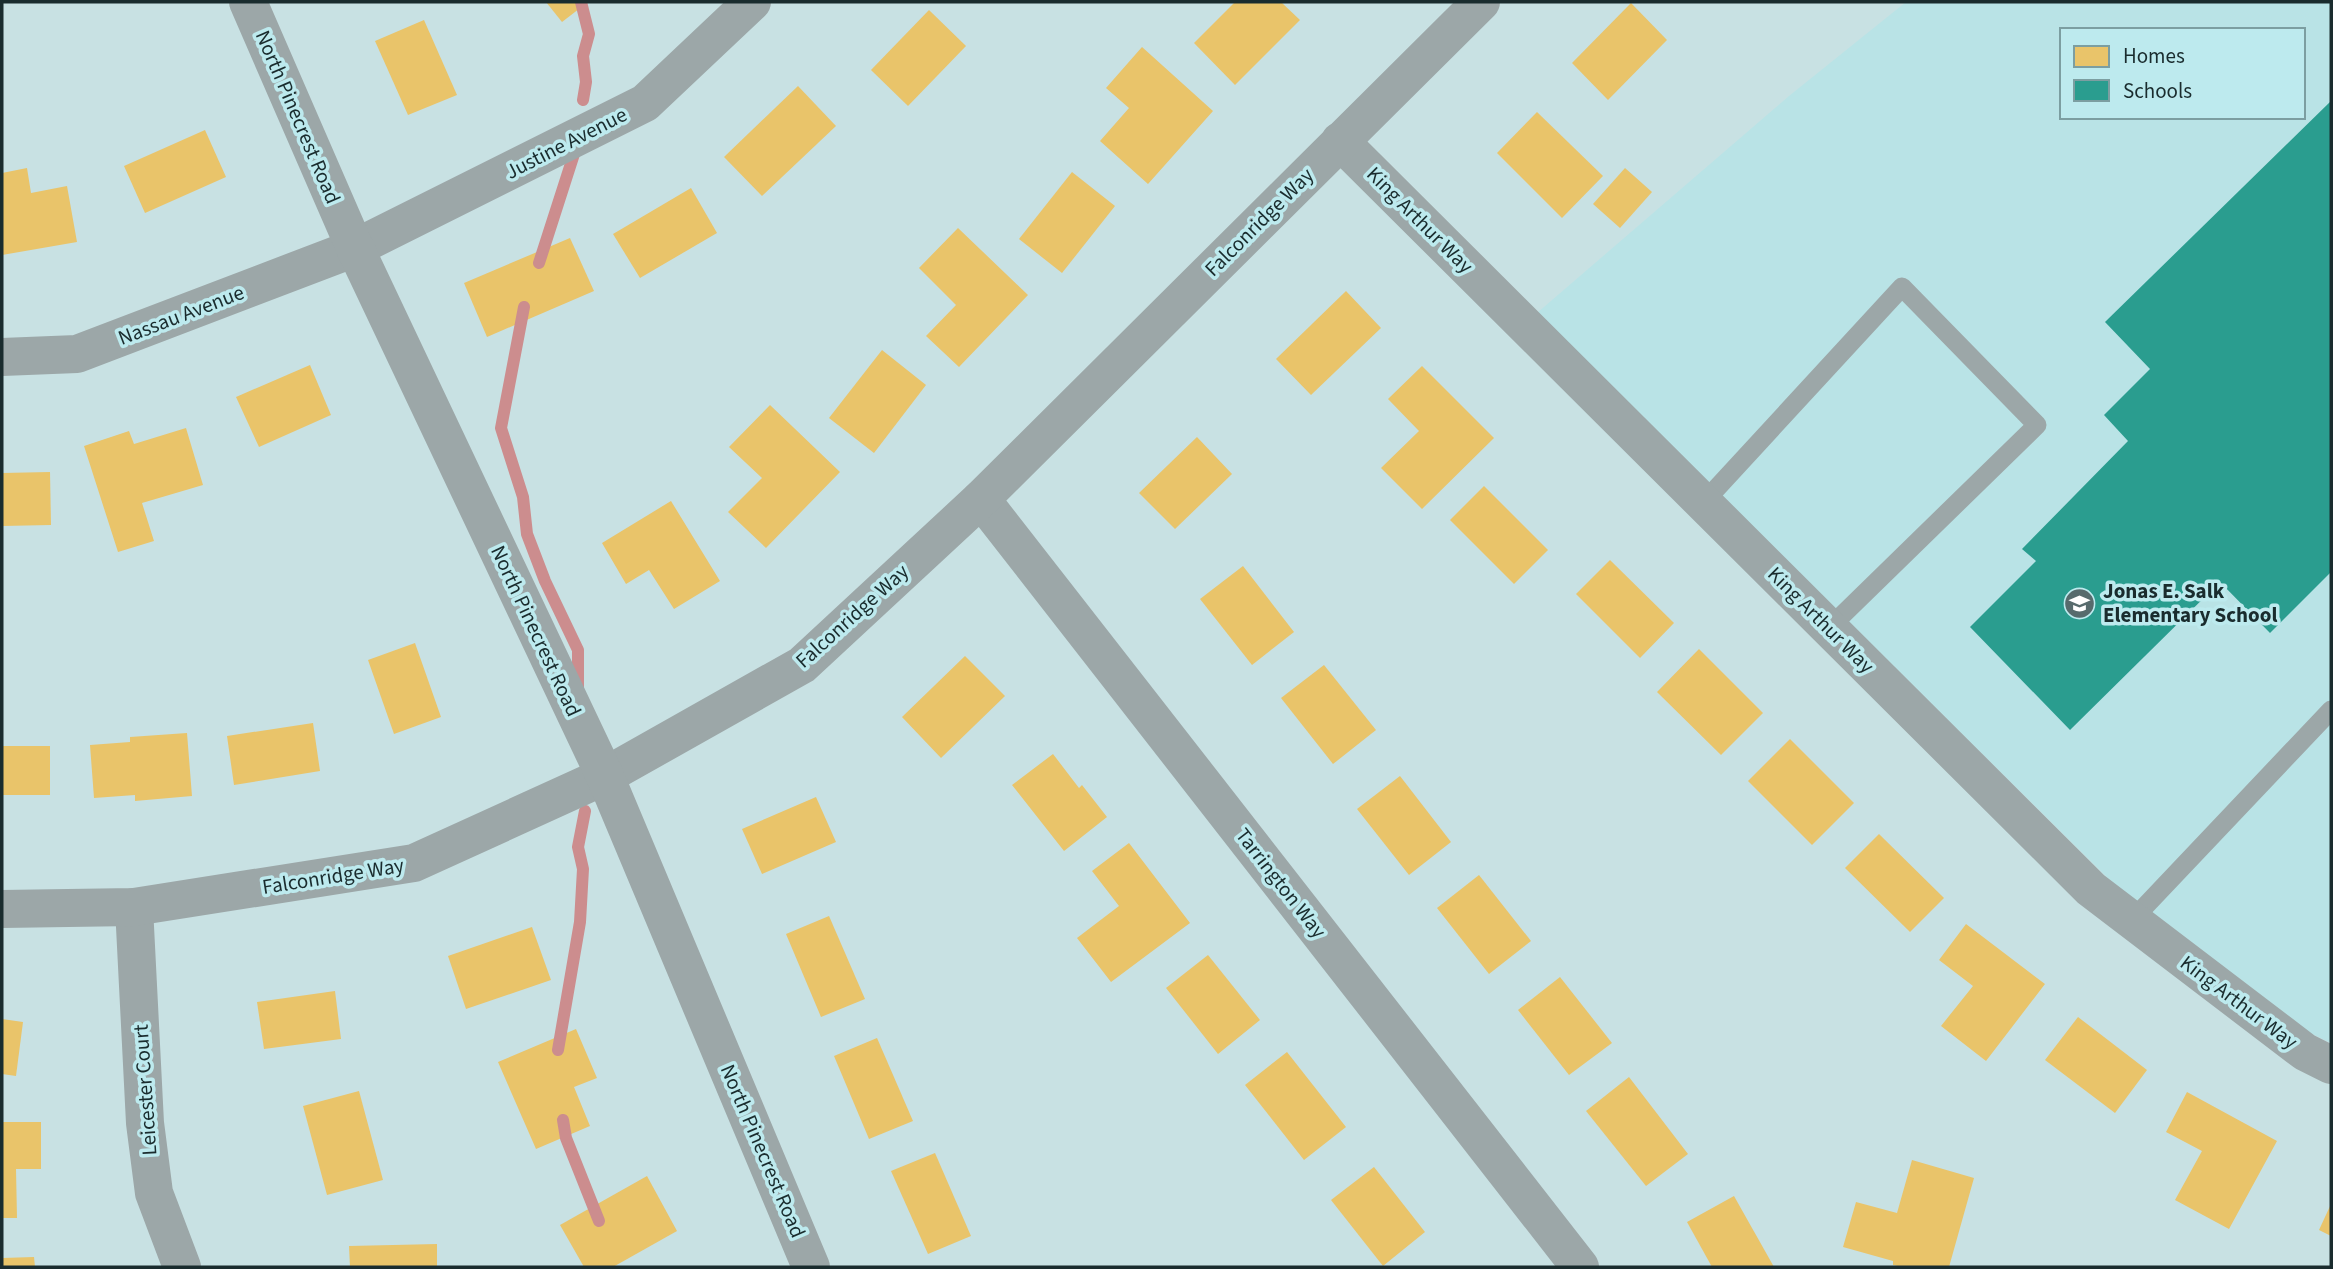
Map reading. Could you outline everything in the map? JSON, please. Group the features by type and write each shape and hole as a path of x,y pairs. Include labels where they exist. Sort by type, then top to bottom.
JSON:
{"street":[{"name":"North Pinecrest Road","path":"248,2 355,248 605,776 811,1267"},
{"name":"Justine Avenue","path":"355,248 645,103 752,2"},
{"name":"Falconridge Way","path":"2,909 134,907 414,863 605,776 802,666 981,499 1481,2"},
{"name":"King Arthur Way","path":"1340,141 2091,888 2305,1052 2331,1065"},
{"name":"Nassau Avenue","path":"2,357 76,354 355,248"},
{"name":"Tarrington Way","path":"981,499 1580,1267"},
{"name":"Leicester Court","path":"134,907 145,1123 154,1193 181,1267"}],"lane":[{"path":"1703,503 1902,287 2037,425 1829,628"},
{"path":"2132,920 2331,710"}],"shaded area":[{"name":"Jonas E. Salk Elementary School","path":"1906,2 2331,2 2331,1043 2308,1032 2122,892 1537,313 1789,96"}],"building: Homes":[{"path":"546,2 588,2 562,22"},
{"path":"1235,2 1281,2 1300,20 1235,85 1194,43"},
{"path":"1631,3 1667,40 1608,100 1572,63"},
{"path":"929,10 966,46 908,106 871,70"},
{"path":"424,20 457,95 408,115 375,41"},
{"path":"1142,47 1213,111 1148,184 1100,141 1129,108 1106,88"},
{"path":"798,86 836,126 762,196 724,157"},
{"path":"1537,112 1603,176 1562,218 1497,153"},
{"path":"205,130 226,177 145,213 124,166"},
{"path":"27,168 31,193 67,186 77,242 2,255 2,173"},
{"path":"1625,168 1652,192 1620,228 1593,204"},
{"path":"1072,172 1115,206 1062,273 1019,239"},
{"path":"691,188 717,233 640,278 613,234"},
{"path":"958,228 1028,295 959,367 926,336 956,305 919,268"},
{"path":"570,238 594,291 487,337 464,283"},
{"path":"1346,291 1381,328 1311,395 1276,359"},
{"path":"882,350 926,385 874,453 829,418"},
{"path":"310,365 331,415 259,447 236,397"},
{"path":"1422,366 1494,438 1422,509 1381,468 1419,431 1388,399"},
{"path":"770,405 840,472 766,548 728,512 762,478 729,447"},
{"path":"186,428 203,485 142,503 154,541 118,552 84,446 129,431 134,444"},
{"path":"1197,437 1232,474 1175,529 1139,493"},
{"path":"50,472 51,525 2,526 2,473"},
{"path":"1484,486 1548,550 1514,584 1450,520"},
{"path":"671,501 720,581 674,609 649,570 626,584 602,543"},
{"path":"1610,560 1674,623 1640,658 1576,594"},
{"path":"1243,566 1294,632 1252,665 1200,599"},
{"path":"415,643 441,717 394,734 368,660"},
{"path":"1699,649 1763,713 1721,755 1657,692"},
{"path":"965,656 1005,696 941,758 902,717"},
{"path":"1324,665 1376,730 1333,764 1281,698"},
{"path":"313,723 320,771 234,785 227,736"},
{"path":"187,733 192,796 135,801 135,795 94,798 90,745 130,742 130,737"},
{"path":"1790,739 1854,803 1812,845 1748,781"},
{"path":"2,746 50,746 50,795 2,795"},
{"path":"1053,754 1079,788 1082,785 1107,817 1064,851 1012,785"},
{"path":"1400,776 1451,842 1409,875 1357,809"},
{"path":"816,797 836,842 762,874 742,829"},
{"path":"1879,834 1944,898 1910,932 1845,868"},
{"path":"1129,843 1190,923 1111,982 1077,938 1119,906 1092,871"},
{"path":"1479,875 1531,941 1489,974 1437,908"},
{"path":"829,916 865,999 821,1017 786,934"},
{"path":"1966,924 2045,984 1986,1061 1941,1026 1973,986 1939,960"},
{"path":"532,927 551,980 466,1009 448,956"},
{"path":"1208,955 1260,1020 1218,1054 1166,988"},
{"path":"1560,977 1612,1043 1569,1075 1518,1010"},
{"path":"335,991 341,1039 264,1049 257,1002"},
{"path":"2078,1017 2147,1070 2115,1113 2045,1060"},
{"path":"2,1019 23,1022 16,1076 2,1074"},
{"path":"576,1029 597,1078 574,1087 590,1126 536,1149 498,1062"},
{"path":"877,1038 913,1121 869,1139 834,1056"},
{"path":"1287,1052 1346,1127 1304,1160 1245,1085"},
{"path":"1629,1077 1688,1154 1646,1186 1586,1111"},
{"path":"359,1091 383,1180 327,1195 303,1106"},
{"path":"2187,1092 2277,1141 2229,1229 2175,1200 2202,1151 2166,1132"},
{"path":"2,1122 41,1122 41,1169 16,1169 17,1218 2,1218"},
{"path":"935,1153 971,1236 928,1254 891,1171"},
{"path":"1912,1160 1974,1178 1949,1267 1902,1267 1893,1265 1893,1261 1843,1247 1856,1202 1897,1213"},
{"path":"1374,1167 1425,1232 1383,1266 1331,1200"},
{"path":"647,1176 677,1231 613,1267 584,1267 560,1225"},
{"path":"1734,1196 1774,1267 1712,1267 1687,1222"},
{"path":"2331,1204 2331,1236 2319,1230"},
{"path":"437,1244 437,1267 350,1267 349,1246"},
{"path":"34,1257 35,1267 2,1267 2,1258"}],"building: Schools":[{"path":"2331,101 2331,572 2270,633 2220,582 2070,730 1970,627 2036,561 2022,549 2128,441 2104,415 2150,369 2105,322"}],"waterway":[{"path":"581,2 589,34 583,56 586,82 583,100"},
{"path":"539,263 575,151"},
{"path":"524,307 501,428 523,497 527,534 545,581 578,650 578,688"},
{"path":"558,1050 580,922 583,869 578,847 585,811"},
{"path":"563,1120 566,1138 599,1221"}],"place":[{"name":"Jonas E. Salk Elementary School","path":"2080,603"}]}
